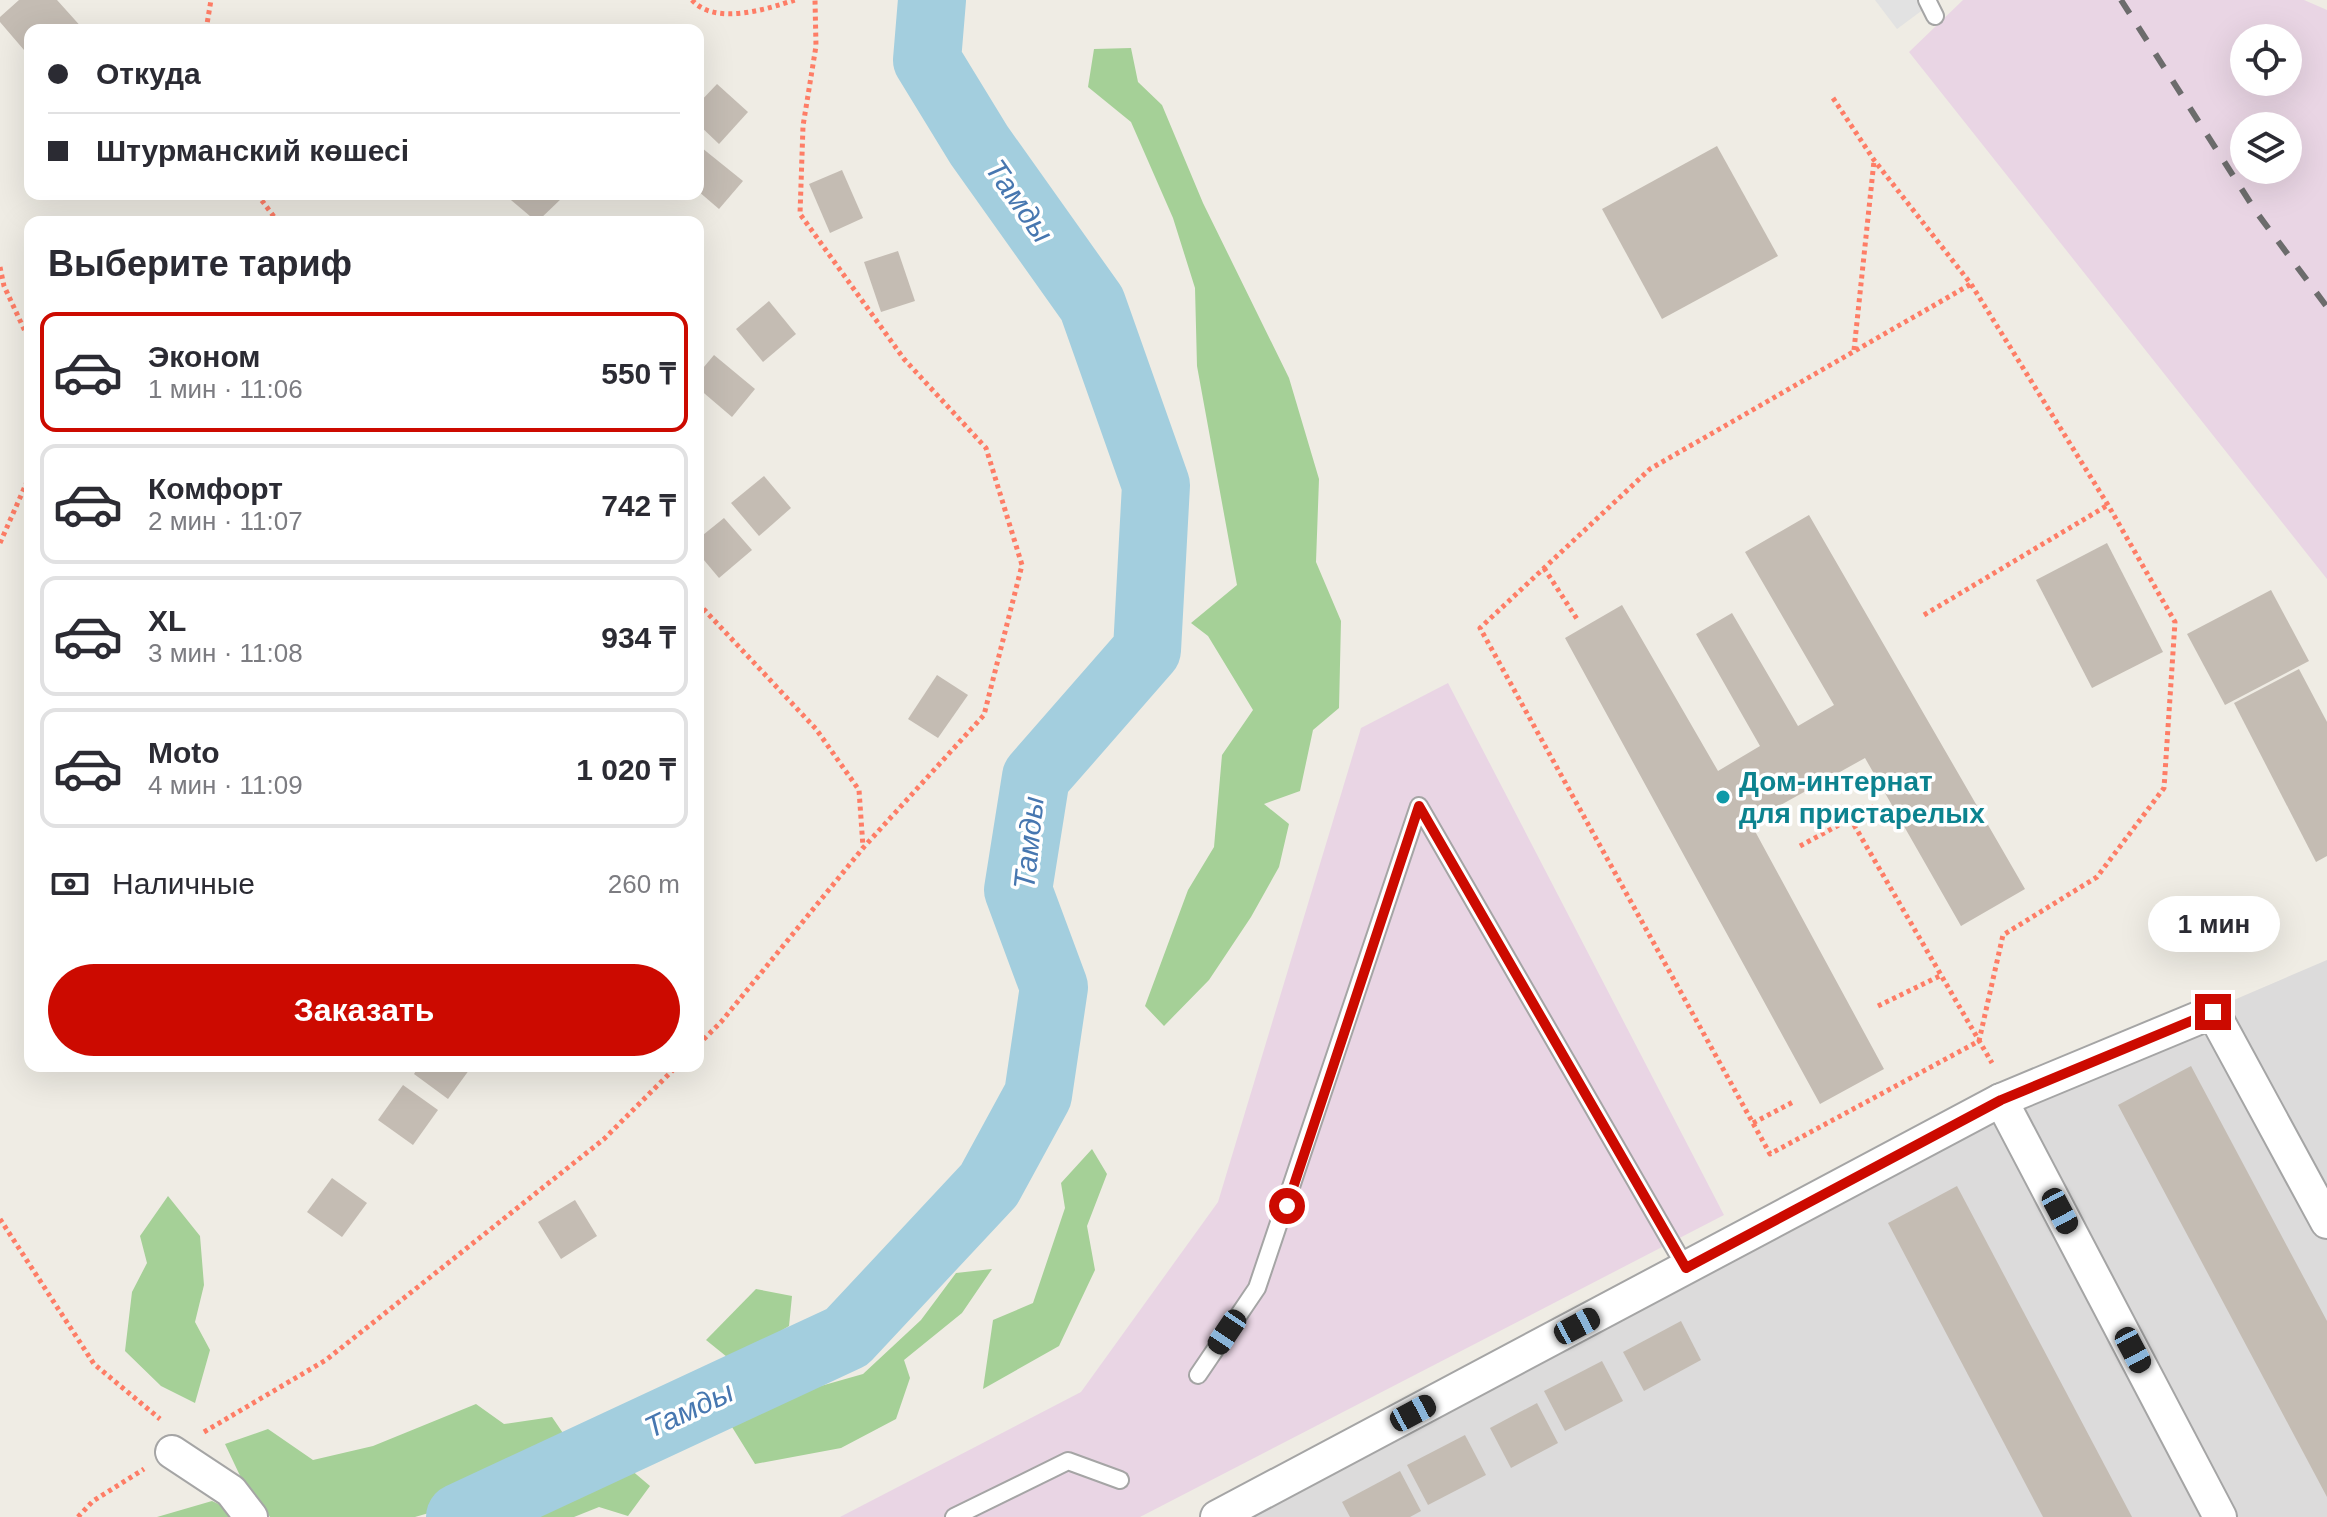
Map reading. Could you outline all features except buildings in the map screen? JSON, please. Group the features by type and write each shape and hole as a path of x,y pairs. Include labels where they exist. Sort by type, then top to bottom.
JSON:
{"street":[{"path":"1221,1516 2001,1100 2213,1012 2327,1222"},
{"path":"2001,1100 2220,1517"},
{"path":"172,1452 231,1491 251,1517"}],"lane":[{"path":"1927,0 1935,16"},
{"path":"1198,1375 1257,1288 1419,806 1686,1268"},
{"path":"954,1517 1068,1461 1120,1480"}],"path":[{"path":"207,24 211,0"},
{"path":"692,0 699,8 732,14 795,0"},
{"path":"704,1039 863,848 984,715 1022,565 986,448 904,359 800,214 803,126 816,46 815,0"},
{"path":"1833,98 1874,160 1971,284 2108,505 2175,622 2164,788 2097,877 2003,935 1979,1041 1770,1154 1480,628 1650,469 1971,284"},
{"path":"1854,351 1874,160"},
{"path":"0,267 4,286 24,329"},
{"path":"0,543 24,489"},
{"path":"1924,615 2108,505"},
{"path":"1544,568 1577,619"},
{"path":"704,609 816,729 859,790 863,848"},
{"path":"1800,846 1876,805"},
{"path":"1850,818 1992,1063"},
{"path":"1878,1006 1942,975"},
{"path":"78,1517 93,1501 326,1360 604,1139 671,1072"},
{"path":"1753,1123 1795,1101"},
{"path":"0,1219 94,1364 152,1415 163,1420"}],"shaded area":[{"path":"1875,0 1936,0 1897,29"},
{"path":"1963,0 2304,0 2327,10 2327,579 1909,52"},
{"path":"1448,683 1724,1215 1140,1517 840,1517 1081,1392 1218,1202 1361,728"},
{"path":"2327,960 2327,1517 1217,1517 2001,1100"}],"green space":[{"path":"1131,48 1138,82 1162,105 1203,203 1289,378 1319,479 1316,562 1341,621 1339,708 1313,730 1300,791 1264,804 1289,824 1279,867 1251,917 1209,980 1164,1026 1145,1006 1188,890 1214,847 1222,755 1253,710 1208,636 1191,623 1237,585 1197,366 1195,288 1173,218 1131,122 1088,87 1094,49"},
{"path":"1092,1149 1107,1174 1087,1226 1095,1270 1059,1346 983,1389 993,1320 1033,1303 1065,1208 1061,1183"},
{"path":"168,1196 200,1236 204,1285 195,1322 210,1350 195,1403 161,1386 125,1351 132,1292 147,1263 140,1236"},
{"path":"992,1269 962,1313 904,1360 910,1378 896,1419 841,1448 755,1464 732,1427 782,1397 863,1374 921,1320 956,1273"},
{"path":"756,1289 792,1296 789,1326 732,1361 706,1340"},
{"path":"476,1404 504,1424 552,1417 567,1439 460,1504 415,1517 270,1517 243,1482 225,1444 268,1429 313,1460 373,1446"},
{"path":"630,1469 650,1486 628,1516 599,1507 574,1517 497,1517 590,1472"},
{"path":"212,1501 233,1511 233,1517 157,1517"}],"waterway":[{"name":"Тамды","path":"460,1517 847,1337 989,1185 1038,1095 1054,987 1018,890 1036,777 1147,650 1156,485 1092,304 979,145 927,60 932,0"}],"railway":[{"path":"2121,0 2257,213 2327,307"}],"place":[{"name":"Дом-интернат для пристарелых","path":"1723,797"}],"route":[{"path":"1287,1206 1419,806 1686,1268 2001,1100 2213,1012"}]}
